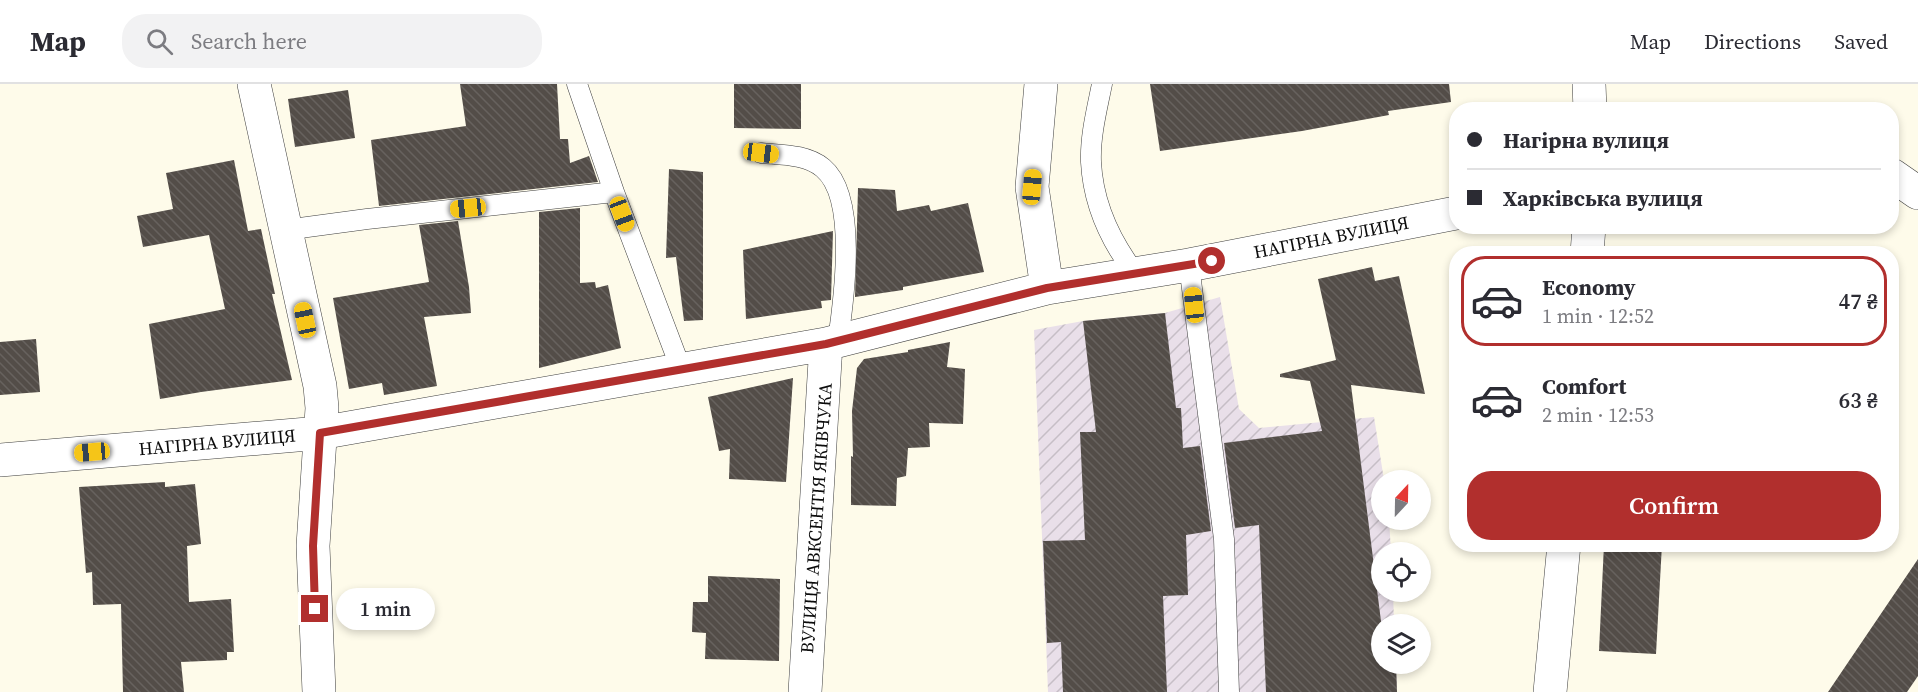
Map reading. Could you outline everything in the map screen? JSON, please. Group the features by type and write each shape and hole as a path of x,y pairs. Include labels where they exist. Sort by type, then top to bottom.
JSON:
{"street":[{"path":"254,84 320,386 322,408 313,546 318,692"},
{"path":"1041,84 1032,187 1047,288"},
{"path":"1589,84 1590,102"},
{"path":"1899,180 1918,193"},
{"name":"НАГІРНА ВУЛИЦЯ","path":"0,460 320,433 832,342 1047,288 1134,272 1189,265 1449,214"},
{"name":"ВУЛИЦЯ АВКСЕНТІЯ ЯКІВЧУКА","path":"805,692 832,342"},
{"path":"1550,692 1563,552"}],"lane":[{"path":"577,84 614,192 681,369"},
{"path":"1102,84 1091,160 1094,187 1104,223 1119,252 1134,272"},
{"path":"761,153 805,158 823,168 836,186 845,218 845,295 832,342"},
{"path":"285,230 614,192"},
{"path":"1189,265 1224,539 1229,692"}],"shaded area":[{"path":"1220,297 1239,409 1259,428 1374,417 1382,470 1371,470 1371,530 1390,530 1390,542 1371,542 1371,602 1393,602 1394,614 1371,614 1371,674 1396,674 1397,692 1048,692 1034,330 1083,321 1165,313"}],"building":[{"path":"460,84 557,84 560,139 568,139 570,163 589,156 598,182 379,206 371,140 466,126"},
{"path":"734,84 801,84 801,129 734,128"},
{"path":"1150,84 1449,84 1451,102 1388,111 1389,115 1302,131 1160,151"},
{"path":"348,90 355,138 295,147 288,99"},
{"path":"234,160 248,231 261,229 275,294 272,294 292,380 160,399 149,324 225,309 209,235 143,247 137,216 173,209 166,173"},
{"path":"669,169 703,172 703,320 684,321 676,257 666,258"},
{"path":"858,188 895,190 897,211 929,205 931,211 968,203 984,272 903,287 903,290 855,297"},
{"path":"580,208 580,283 595,282 596,288 608,285 621,348 539,368 539,212"},
{"path":"458,221 471,313 424,317 437,386 384,395 382,383 349,389 333,298 429,282 419,225"},
{"path":"833,231 831,300 821,301 822,308 746,319 743,250"},
{"path":"1372,267 1375,281 1399,276 1425,394 1351,385 1371,542 1371,602 1379,602 1380,614 1371,614 1371,674 1396,674 1397,692 1266,692 1259,525 1235,528 1224,443 1322,431 1310,381 1280,377 1280,374 1336,360 1318,279"},
{"path":"1165,313 1176,408 1181,408 1183,448 1200,446 1211,531 1186,535 1188,595 1163,596 1167,692 1063,692 1061,642 1047,643 1043,541 1085,540 1080,432 1096,432 1083,321"},
{"path":"36,339 40,392 0,395 0,342"},
{"path":"950,342 947,367 965,369 963,424 929,423 930,447 908,448 906,476 897,478 896,506 851,505 852,411 857,368 864,359"},
{"path":"793,378 786,482 729,479 730,449 719,451 708,397"},
{"path":"165,482 165,487 195,484 201,544 187,546 189,602 231,599 234,652 227,652 227,660 181,662 184,692 123,692 121,604 93,605 92,572 86,573 79,487"},
{"path":"1604,552 1662,552 1656,654 1599,651"},
{"path":"1918,559 1918,676 1907,692 1828,692"},
{"path":"708,576 780,579 779,661 705,659 706,633 692,632 693,602 708,602"}],"route":[{"path":"315,609 313,546 320,433 826,344 1047,288 1212,261"}]}
